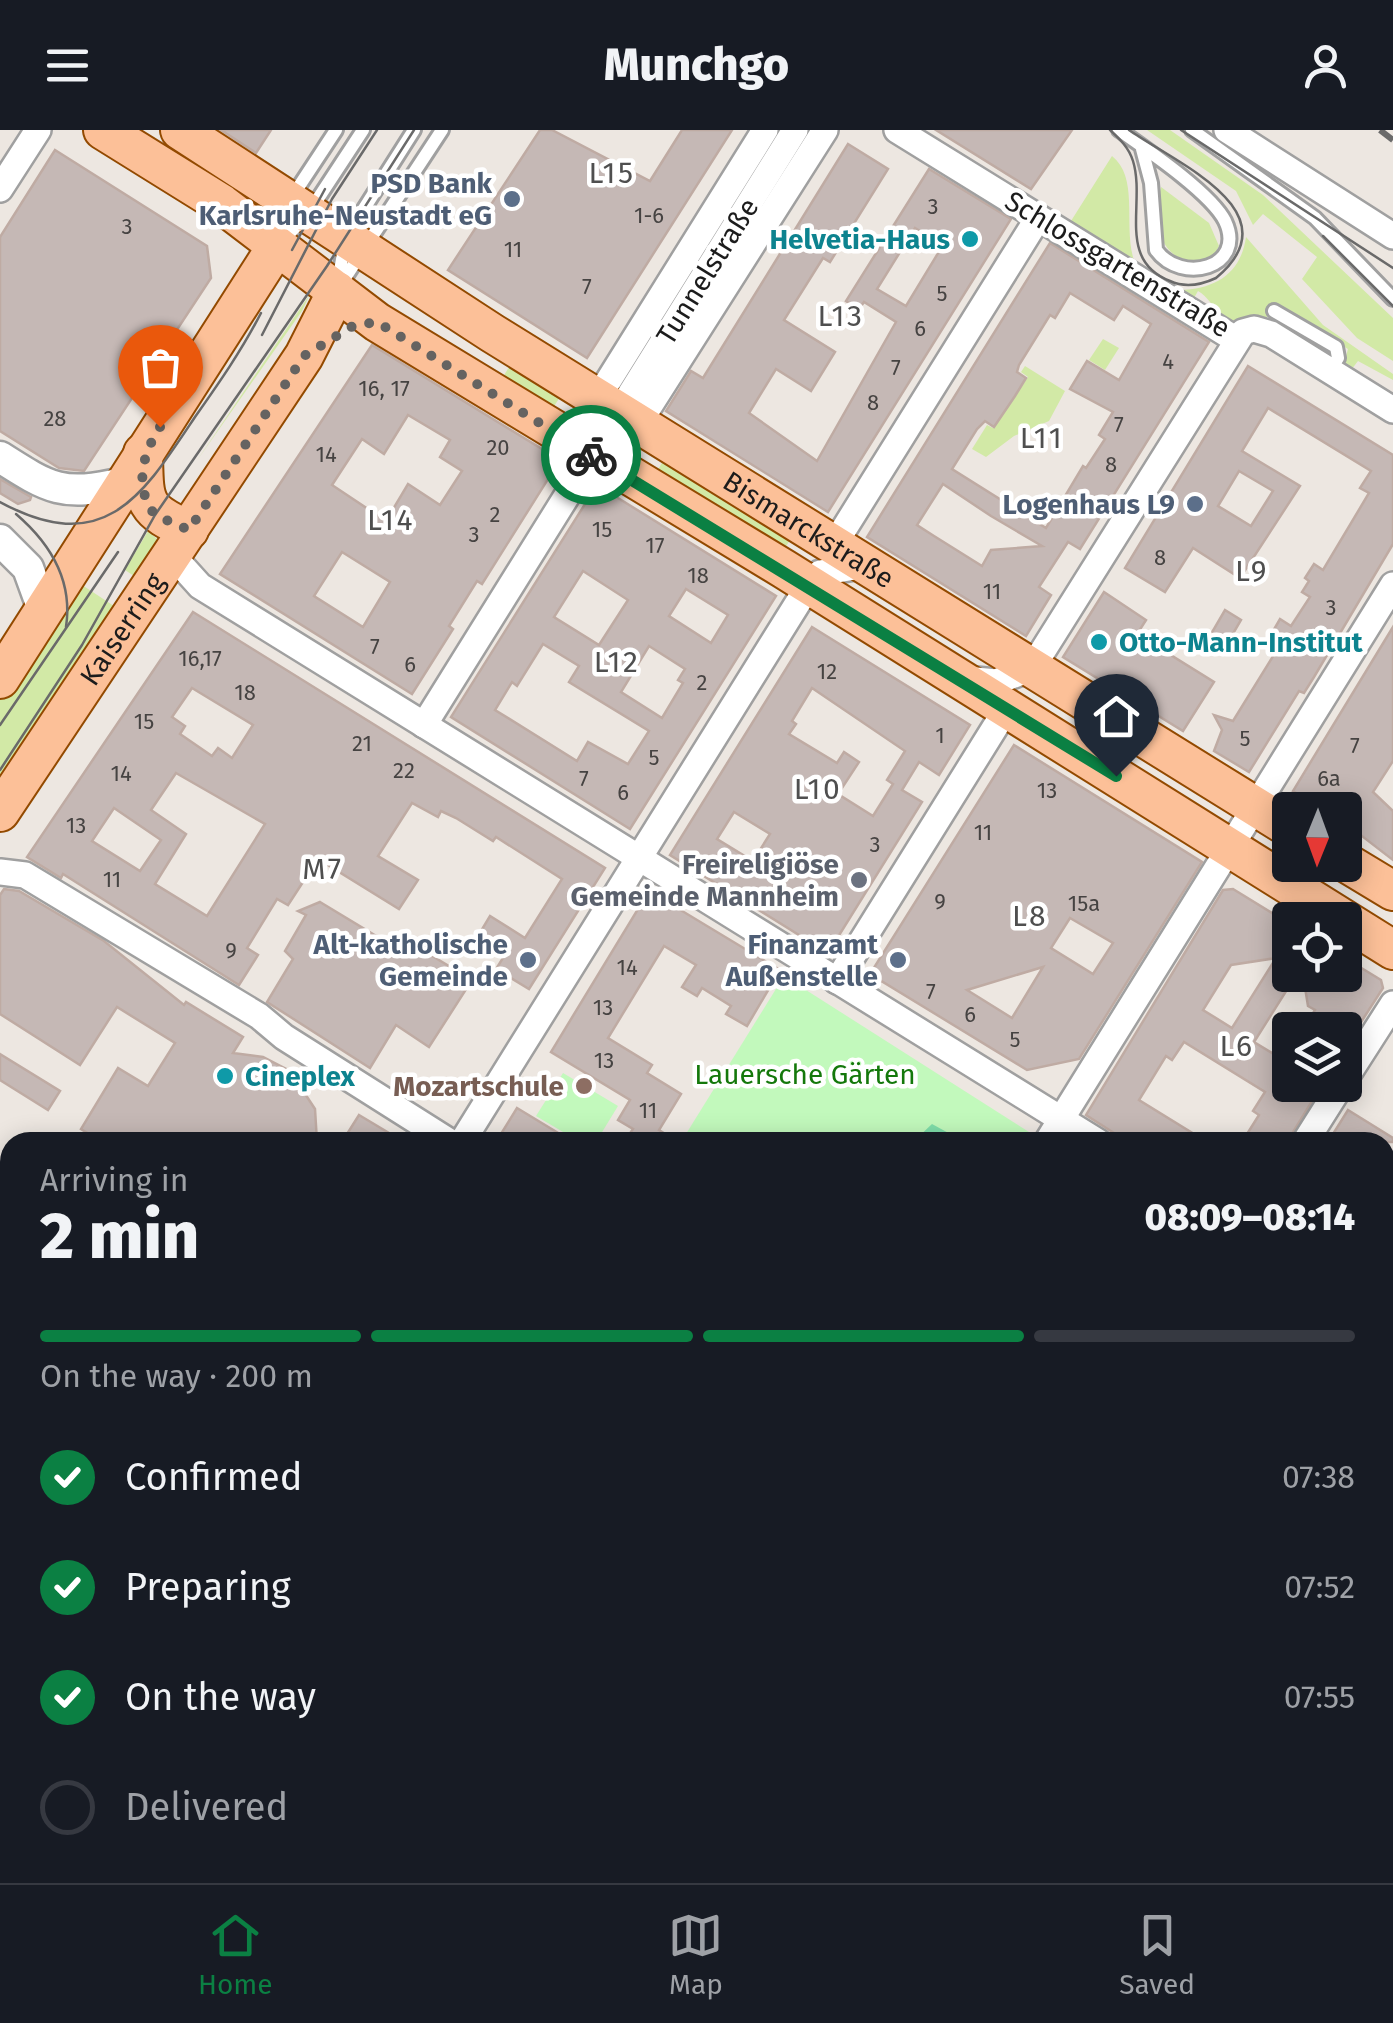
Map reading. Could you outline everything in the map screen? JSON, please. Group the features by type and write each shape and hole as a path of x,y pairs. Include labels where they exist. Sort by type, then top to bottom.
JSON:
{"main road":[{"name":"Bismarckstraße","path":"103,130 222,204 377,322 809,585 1393,950"},
{"name":"Bismarckstraße","path":"180,130 325,228 1272,817"},
{"path":"222,204 246,251 250,288"},
{"path":"0,678 277,246 325,228 336,291"},
{"name":"Kaiserring","path":"0,812 304,356 336,291"},
{"path":"304,356 353,326 377,322"},
{"path":"132,468 149,508 180,542"},
{"path":"1362,873 1393,892"}],"street":[{"path":"0,190 9,156 38,130"},
{"path":"592,455 618,412 699,236 765,130"},
{"name":"Tunnelstraße","path":"618,412 795,130"},
{"path":"424,725 618,412 826,130"},
{"name":"Schlossgartenstraße","path":"897,130 1232,344 1248,331 1266,332 1393,410"},
{"path":"1222,138 1274,161 1393,236"},
{"path":"834,545 1038,218"},
{"path":"959,679 996,682 1032,668 1232,344"},
{"path":"0,457 45,486 63,491 82,492 132,468"},
{"path":"0,540 28,568 44,612"},
{"path":"180,542 200,586 1081,1132"},
{"path":"468,1132 809,585 820,573 866,565"},
{"path":"1053,1132 1393,585"},
{"path":"837,981 1007,708"},
{"path":"0,872 25,875 194,976 435,1132"},
{"path":"1362,1052 1393,1004"},
{"path":"1311,1132 1330,1102"}],"lane":[{"path":"325,228 336,130"},
{"path":"325,228 363,130"},
{"path":"325,228 414,130"},
{"path":"325,228 442,130"},
{"path":"1119,130 1217,209 1229,238 1218,263 1198,271 1179,269 1156,250 1151,183 1142,149"},
{"path":"1192,130 1222,138 1315,218 1393,299"},
{"path":"1274,311 1336,347 1338,358 1330,370"}],"green space":[{"path":"1147,130 1170,130 1263,195 1393,318 1393,361 1357,338 1302,279 1317,257 1263,214 1253,225 1236,191"},
{"path":"1112,156 1126,178 1136,266 1055,222 1059,215 1071,221"},
{"path":"1161,187 1209,223 1219,246 1212,259 1191,264 1179,259 1164,243 1157,211"},
{"path":"1246,237 1323,325 1393,374 1393,380 1358,361 1348,374 1342,370 1348,349 1274,305 1263,324 1243,326 1232,320 1226,327 1220,323 1224,315 1198,291 1194,298 1205,306 1177,296 1180,290 1205,286 1225,277 1239,260"},
{"path":"310,294 302,311 196,462"},
{"path":"1103,339 1119,348 1105,370 1089,360"},
{"path":"1025,366 1065,391 1049,421 1014,436 986,457 972,449 987,425 993,428 1006,409 1006,393 1014,398 1028,377 1021,372"},
{"path":"509,367 560,397 553,408 503,377"},
{"path":"663,461 792,537 781,554 655,475"},
{"path":"148,531 157,539 137,578 125,570"},
{"path":"79,583 120,610 0,795 0,700"},
{"name":"Lauersche Gärten","path":"784,976 1029,1132 687,1132"},
{"path":"563,1073 618,1106 602,1132 563,1132 536,1116"},
{"path":"932,1124 947,1132 924,1132"}],"building":[{"path":"221,130 271,130 256,153"},
{"path":"540,130 552,130 650,181 682,130 732,130 587,358 448,270"},
{"path":"936,130 1072,130 1031,189"},
{"path":"848,144 888,169 830,262 823,258 784,320 835,352 811,391 776,369 749,413 817,461 896,322 864,302 859,309 846,301 929,169 1011,219 828,512 666,411 691,371 703,378","holes":["915,228 943,245 906,306 877,289"]},
{"path":"55,150 207,246 211,278 84,471 59,468 0,431 0,237"},
{"path":"1050,243 1209,342 1080,549 1068,542 1039,587 1051,595 1026,636 867,537","holes":["1070,293 1114,320 1123,306 1151,324 1119,380 1087,361 1070,389 1113,412 1099,435 1105,439 1086,468 1083,466 1046,528 952,469 977,429 985,421 994,427 1015,396 1026,378 1017,372 1019,365 1050,315 1055,318","943,484 991,516 1042,546 991,550 982,566 934,536 917,525"]},
{"path":"372,345 560,460 482,584 477,581 449,626 453,629 412,694 220,574","holes":["408,415 450,440 440,457 462,471 440,505 408,484 386,521 332,485 362,439 384,454","342,552 390,582 363,627 314,596"]},
{"path":"1248,366 1393,455 1393,544 1304,693 1299,691 1249,772 1214,751 1222,730 1214,715 1233,721 1280,645 1269,638 1280,619 1291,626 1310,597 1302,592 1309,581 1305,578 1314,564 1323,570 1369,493 1360,488 1371,471 1268,408 1242,451 1300,486 1240,578 1193,548 1165,592 1125,568","holes":["1239,471 1273,491 1251,526 1218,506"]},
{"path":"0,479 31,497 30,500 18,504 0,493"},
{"path":"597,485 776,596 630,829 451,717","holes":["583,571 628,600 599,645 554,617","686,589 728,615 711,643 669,616","543,644 579,666 569,682 649,731 628,764 588,742 577,761 495,710 512,682 517,686","649,646 685,669 678,680 683,683 662,718 621,692"]},
{"path":"1104,592 1146,620 1137,634 1214,682 1183,731 1063,657"},
{"path":"1225,610 1241,620 1227,644 1211,634"},
{"path":"193,612 605,868 529,989 496,969 503,958 475,941 490,916 525,938 562,879 496,837 493,841 456,818 441,811 438,817 412,803 378,856 418,880 399,909 318,859 288,905 277,899 247,948 258,955 239,985 63,874 61,878 27,857","holes":["192,688 253,725 232,758 218,748 212,756 180,734 185,726 172,717","176,773 265,824 207,916 155,884 186,834 151,810","114,808 161,840 140,871 92,841"]},
{"path":"812,627 970,725 939,775 919,762 902,790 922,802 828,953 670,855","holes":["812,688 905,751 887,780 893,784 873,816 838,794 859,762 844,752 837,763 789,734 796,724 792,721","734,812 770,834 753,861 717,839"]},
{"path":"1393,627 1393,761 1373,792 1393,811 1393,860 1362,836 1362,792 1293,791"},
{"path":"1014,745 1202,862 1079,1059 1027,1070 870,974","holes":["1070,918 1113,943 1093,974 1051,948","1043,967 1012,1018 967,990"]},
{"path":"4,889 19,891 104,941 184,1005 186,1002 243,1037 233,1053 263,1057 290,1071 315,1109 316,1132 81,1129 118,1068 148,1086 175,1043 117,1007 80,1065 0,1014 0,895"},
{"path":"1233,889 1272,913 1272,959 1231,965 1203,1010 1232,1028 1272,964 1272,992 1286,992 1254,1042 1272,1053 1272,1102 1312,1102 1293,1132 1248,1132 1259,1115 1253,1111 1265,1092 1184,1042 1172,1060 1166,1056 1139,1100 1191,1132 1112,1132 1086,1115 1223,890"},
{"path":"649,891 780,970 747,1026 726,1014 731,1006 702,988 697,996 682,987 696,965 664,946 608,1038 652,1065 647,1073 681,1094 659,1130 662,1132 631,1132 633,1129 618,1120 630,1100 551,1052"},
{"path":"320,902 381,939 371,955 409,942 472,980 429,1047 396,1025 370,1068 267,1002 293,959 285,951 306,915 298,911"},
{"path":"1362,968 1381,980 1383,988 1362,1021 1362,1012 1314,1012 1308,1006 1306,992 1362,992"},
{"path":"0,1054 60,1091 48,1110 0,1080"},
{"path":"517,1108 557,1132 502,1132"},
{"path":"1348,1110 1383,1132 1334,1132"},
{"path":"359,1115 387,1132 348,1132"}],"tram line":[{"path":"262,335 332,199 377,130"},
{"path":"0,770 82,645 155,515 327,266 414,130"},
{"path":"1110,130 1133,161 1136,229 1143,259 1153,272 1176,283 1193,285 1216,278 1237,254 1242,232 1235,211 1197,173 1129,130"},
{"path":"1181,130 1393,268"},
{"path":"292,250 325,189"},
{"path":"1323,236 1393,306"},
{"path":"0,502 36,518 67,524 94,521 117,510 157,471 230,366 261,313"},
{"path":"16,514 40,538 57,564 66,594 66,627"},
{"path":"0,725 118,552"}],"railway":[{"path":"1380,130 1393,140"}],"way so far":[{"path":"160,427 143,453 144,493 155,515 189,530 304,356 353,326 377,322 591,455"}],"place":[{"name":"PSD Bank Karlsruhe-Neustadt eG","path":"512,199"},
{"name":"Helvetia-Haus","path":"970,239"},
{"name":"Logenhaus L9","path":"1195,504"},
{"name":"Otto-Mann-Institut","path":"1099,642"},
{"name":"Freireligiöse Gemeinde Mannheim","path":"859,880"},
{"name":"Alt-katholische Gemeinde","path":"528,960"},
{"name":"Finanzamt Außenstelle","path":"898,960"},
{"name":"Cineplex","path":"225,1076"},
{"name":"Mozartschule","path":"584,1086"}],"district":[{"name":"L15","path":"612,173"},
{"name":"L13","path":"841,316"},
{"name":"L11","path":"1042,438"},
{"name":"L14","path":"391,520"},
{"name":"L9","path":"1252,571"},
{"name":"L12","path":"617,662"},
{"name":"L10","path":"818,789"},
{"name":"M7","path":"323,869"},
{"name":"L8","path":"1030,916"},
{"name":"L6","path":"1237,1046"}],"route":[{"path":"591,455 784,569 1116,776"}]}
